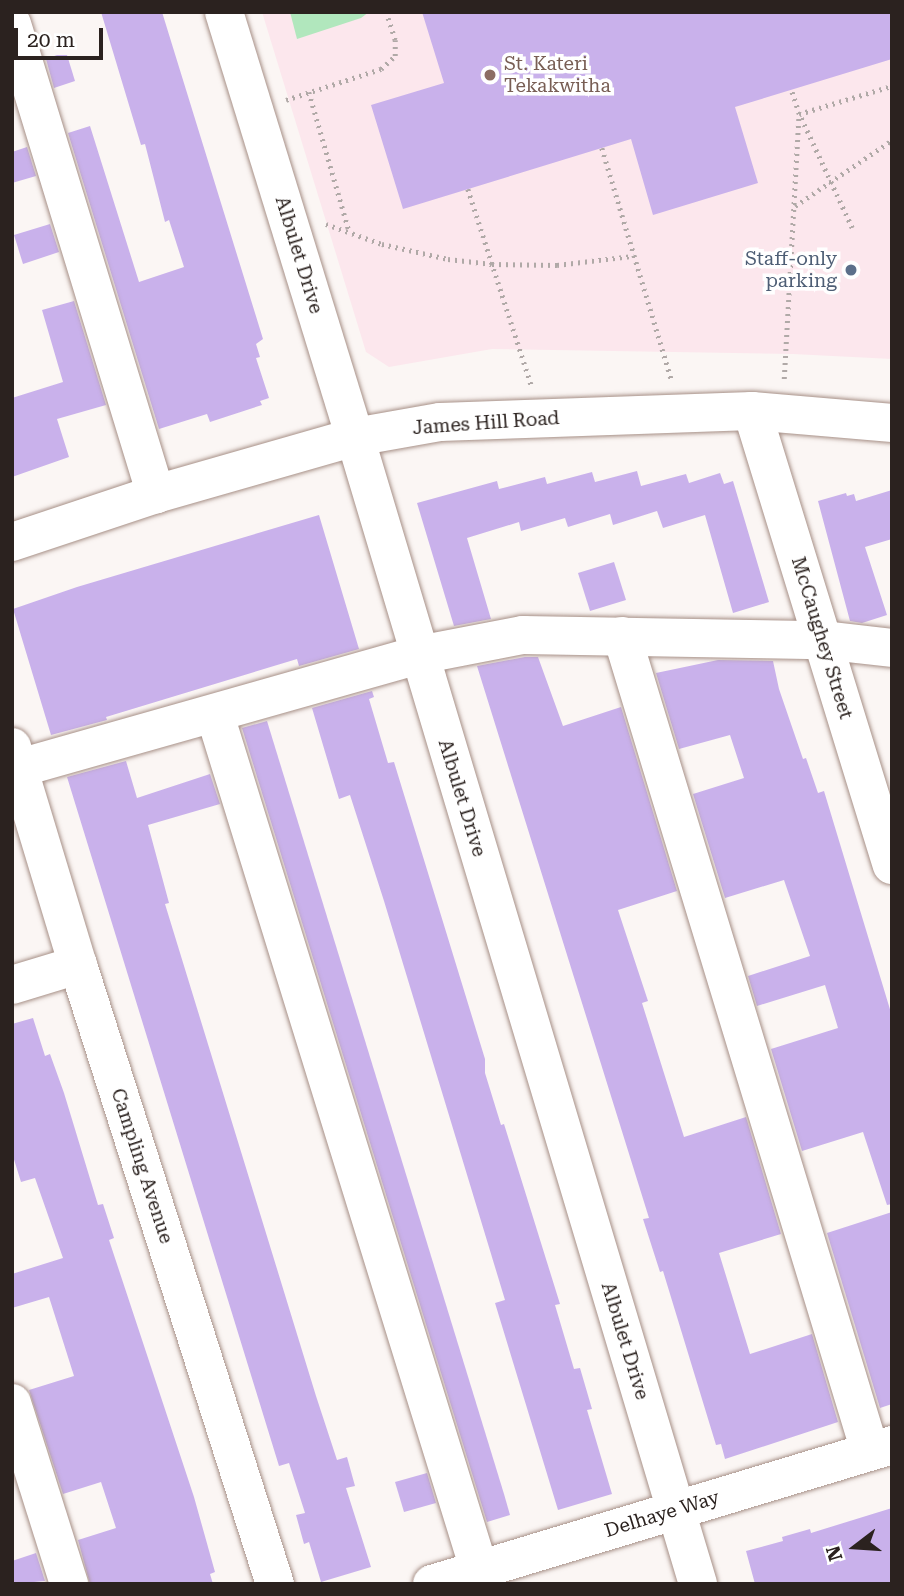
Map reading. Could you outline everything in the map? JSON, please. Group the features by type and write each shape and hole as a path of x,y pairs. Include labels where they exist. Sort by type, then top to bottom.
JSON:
{"street":[{"name":"Albulet Drive","path":"224,12 355,437 698,1584"},
{"path":"12,24 156,494"},
{"name":"James Hill Road","path":"12,542 156,494 355,437 440,422 767,411 892,423"},
{"name":"McCaughey Street","path":"767,411 822,640 892,865"},
{"path":"14,762 215,715 419,655 523,635 822,640 892,648"},
{"path":"622,636 881,1448"},
{"path":"215,715 479,1569"},
{"name":"Campling Avenue","path":"14,762 275,1584"},
{"path":"12,985 78,965"},
{"path":"12,1403 69,1584"},
{"name":"Delhaye Way","path":"432,1584 881,1448"}],"path":[{"path":"254,110 381,69 395,56 394,40 386,12"},
{"path":"799,114 892,86"},
{"path":"791,90 799,114 833,182 852,228"},
{"path":"309,92 349,232"},
{"path":"767,411 794,206 799,114"},
{"path":"794,206 892,140"},
{"path":"602,148 681,412"},
{"path":"468,189 542,418"},
{"path":"292,234 327,224 420,253 492,264 557,265 633,256"}],"shaded area":[{"path":"262,12 892,12 892,359 793,354 492,349 389,367 366,352"}],"green space":[{"path":"290,12 369,12 361,18 297,39"}],"building":[{"path":"101,12 162,12 263,339 256,344 260,357 256,358 269,398 260,401 262,405 210,422 207,414 159,429 68,133 90,126 139,282 184,267 169,220 165,222 145,144 141,145"},
{"path":"422,12 892,12 892,59 735,107 758,183 653,215 631,139 403,209 371,105 444,83"},
{"path":"67,55 75,81 54,88 46,59"},
{"path":"27,147 36,176 12,183 12,152"},
{"path":"50,224 59,252 23,264 14,235"},
{"path":"74,301 106,405 57,419 69,457 12,477 12,398 63,382 42,310"},
{"path":"637,471 641,486 686,474 689,483 720,473 724,484 733,481 769,602 733,613 705,515 663,528 657,511 613,525 610,514 568,527 565,518 521,531 519,522 467,538 491,619 454,626 417,503 497,481 499,489 545,477 547,484 592,472 595,482"},
{"path":"892,490 892,539 865,547 887,615 862,623 850,621 818,501 846,493 847,496 854,494 856,501"},
{"path":"319,515 359,649 299,666 297,659 106,717 107,720 51,735 13,609 77,587"},
{"path":"614,562 626,600 590,611 578,573"},
{"path":"538,657 563,726 621,707 677,891 618,910 648,1001 642,1003 684,1137 746,1117 781,1234 719,1253 750,1354 812,1334 838,1422 725,1459 721,1444 716,1445 663,1271 660,1272 643,1219 649,1218 477,666"},
{"path":"718,660 773,661 779,689 803,759 806,758 818,793 824,791 892,1016 892,1204 887,1205 863,1132 802,1151 771,1049 838,1028 825,985 757,1006 748,976 810,956 784,880 725,898 693,794 744,778 730,735 679,749 656,673"},
{"path":"372,691 374,697 369,699 388,763 394,762 485,1059 485,1073 501,1125 504,1124 560,1304 555,1305 574,1369 580,1368 592,1409 587,1410 612,1494 558,1510 495,1303 505,1300 384,901 350,795 339,799 312,708"},
{"path":"267,721 510,1515 487,1522 242,728"},
{"path":"126,761 137,798 210,774 220,804 148,825 169,903 165,904 316,1396 337,1460 347,1457 355,1486 346,1488 371,1567 321,1582 309,1542 304,1544 296,1515 305,1513 289,1463 279,1466 67,777"},
{"path":"33,1018 45,1056 50,1054 64,1093 98,1205 103,1204 114,1238 109,1240 194,1497 215,1572 210,1574 213,1584 90,1584 78,1540 116,1528 101,1482 63,1494 29,1390 74,1376 49,1297 12,1308 12,1274 63,1258 35,1178 21,1182 12,1153 12,1024"},
{"path":"892,1212 892,1404 880,1408 827,1233"},
{"path":"427,1473 436,1503 404,1512 395,1482"},
{"path":"892,1508 892,1584 755,1584 746,1551 783,1541 782,1537 810,1529 811,1533"},
{"path":"36,1553 45,1581 12,1584 12,1561"}],"place":[{"name":"St. Kateri Tekakwitha","path":"490,75"},
{"name":"Staff-only parking","path":"851,270"}]}
